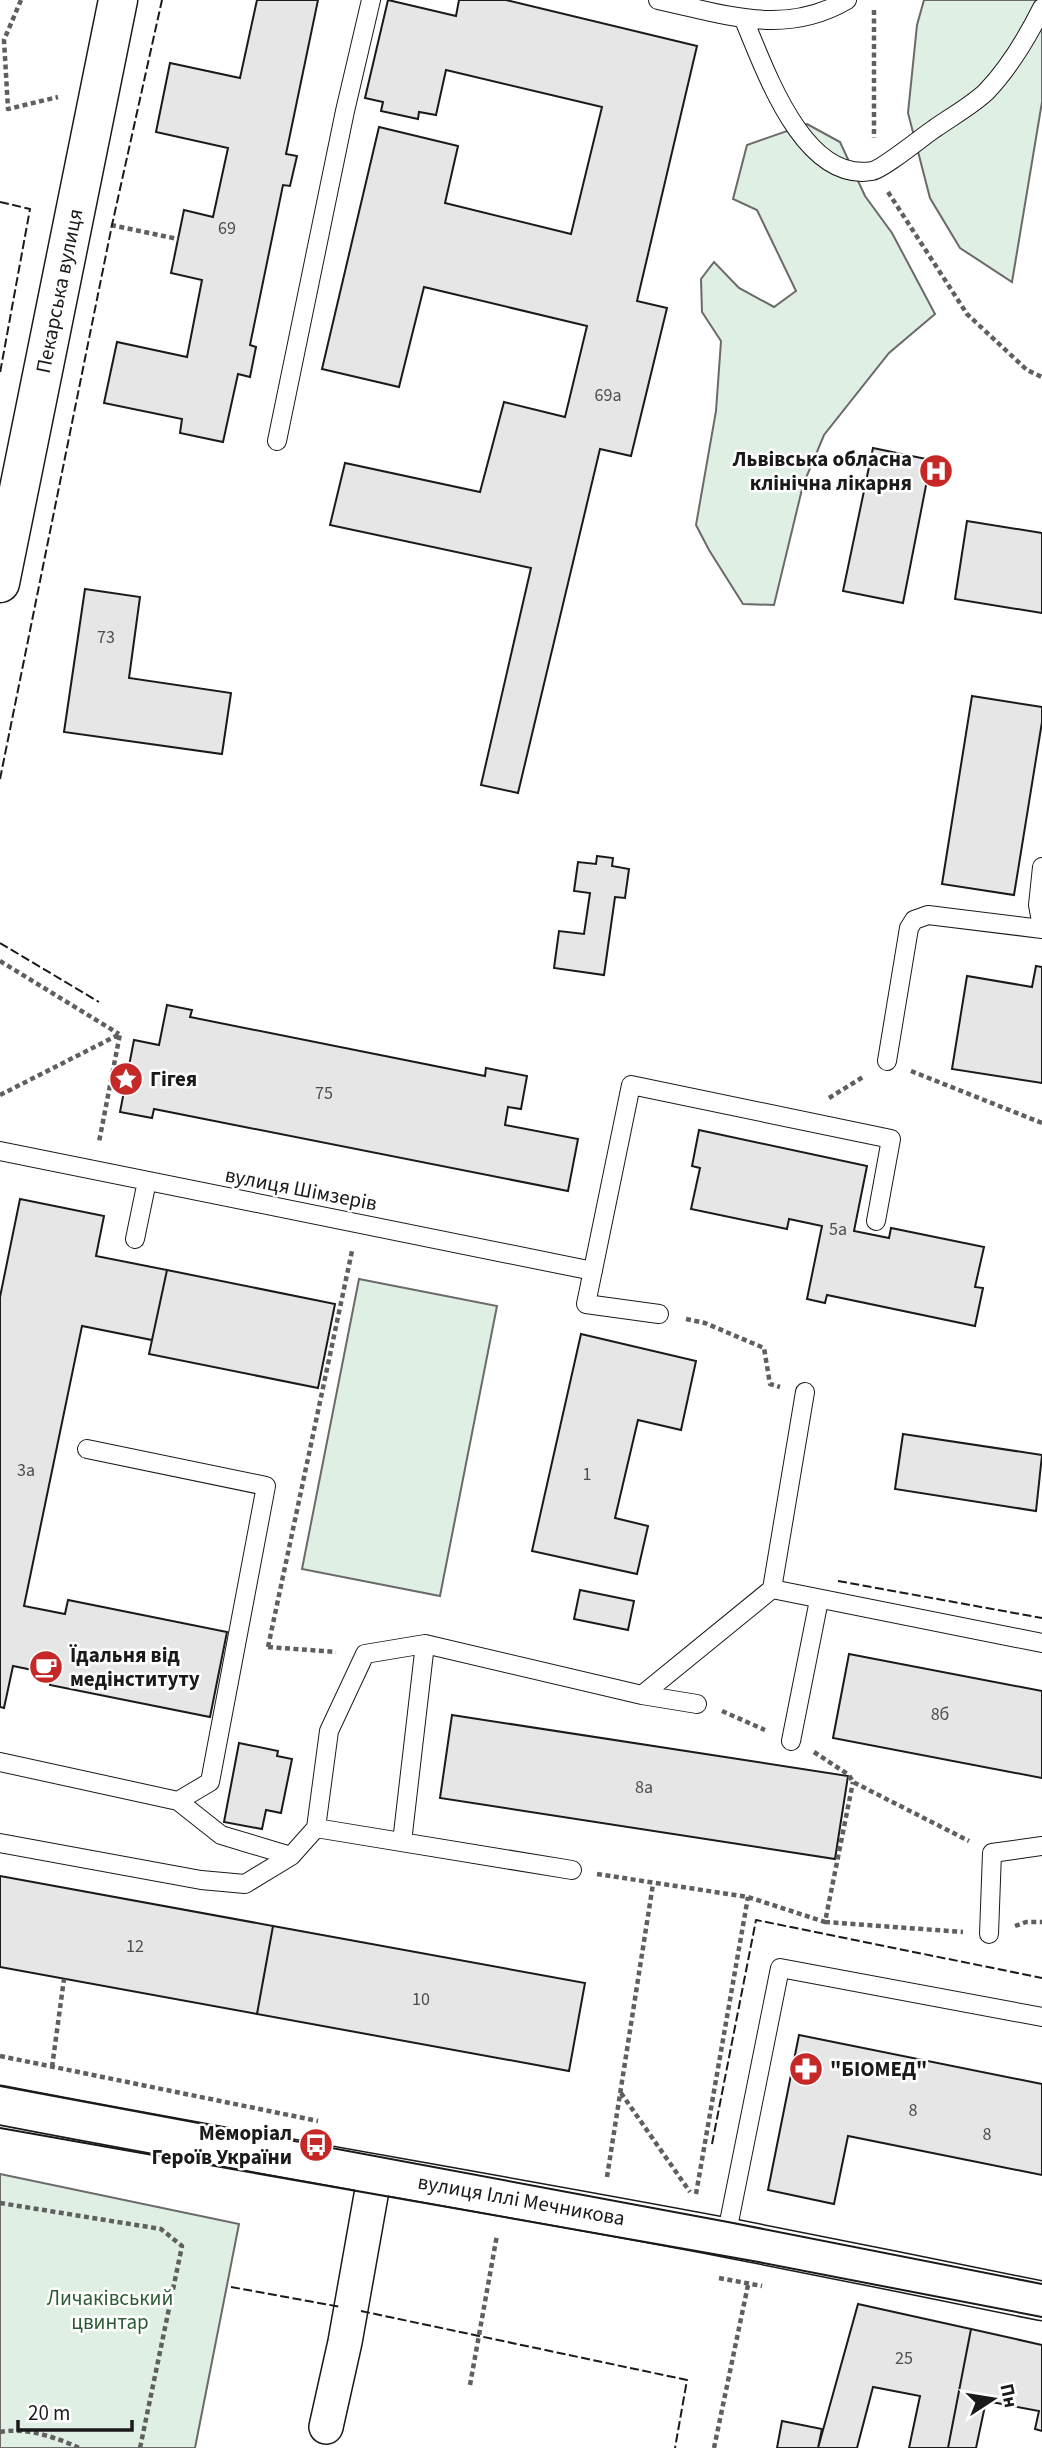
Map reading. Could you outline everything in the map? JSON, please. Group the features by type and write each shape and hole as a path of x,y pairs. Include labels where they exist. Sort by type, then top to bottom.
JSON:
{"main road":[{"name":"Пекарська вулиця","path":"0,583 118,0"},
{"name":"вулиця Іллі Мечникова","path":"0,2105 224,2148 726,2237 1042,2301"}],"street":[{"path":"326,2427 345,2343 375,2173"}],"lane":[{"path":"276,442 371,0"},
{"path":"658,0 713,6 744,20 785,20 818,15 847,0"},
{"path":"744,20 780,102 811,148 830,163 847,171 874,171 984,93 1002,73 1030,32 1042,8"},
{"path":"887,1061 909,928 914,920 928,915 1042,928 1038,905 1042,867"},
{"path":"659,1314 586,1304 631,1085 891,1139 876,1221"},
{"name":"вулиця Шімзерів","path":"0,1151 593,1271"},
{"path":"135,1238 147,1181"},
{"path":"642,1695 772,1590 805,1392"},
{"path":"87,1449 267,1486 210,1783 178,1801"},
{"path":"772,1590 1042,1643"},
{"path":"791,1741 819,1600"},
{"path":"402,1842 425,1644"},
{"path":"0,1843 201,1880 245,1884 291,1856 316,1828 329,1731 365,1654 425,1644 642,1695 697,1703"},
{"path":"0,1762 178,1801 222,1835 291,1856"},
{"path":"316,1828 572,1870"},
{"path":"989,1934 992,1853 1042,1846"},
{"path":"726,2237 780,1968 1042,2017"}],"path":[{"path":"8,109 4,40 21,0"},
{"path":"873,0 874,171 967,314 1027,370 1042,377"},
{"path":"0,107 8,109 62,96"},
{"path":"102,222 178,239"},
{"path":"0,961 120,1034"},
{"path":"0,1096 120,1034"},
{"path":"93,1170 120,1034"},
{"path":"796,1120 887,1061 1042,1123"},
{"path":"268,1647 358,1224"},
{"path":"705,1323 764,1348 770,1384 805,1392"},
{"path":"247,1590 268,1647"},
{"path":"268,1647 365,1654"},
{"path":"716,1708 821,1755 849,1774 853,1782 992,1853"},
{"path":"825,1922 853,1782"},
{"path":"572,1870 748,1897 825,1922 989,1934"},
{"path":"606,2180 653,1884"},
{"path":"620,2091 695,2198 748,1897"},
{"path":"51,2067 64,1979"},
{"path":"0,2203 161,2229 182,2246 140,2448"},
{"path":"470,2385 499,2226"},
{"path":"714,2448 748,2286"},
{"path":"0,2432 12,2430 61,2439 79,2448"}],"green space":[{"path":"924,0 1042,0 1042,102 1012,282 960,248 930,198 908,113 917,25"},
{"path":"807,124 840,142 865,196 892,233 935,314 889,353 824,435 803,485 774,605 743,604 696,525 716,411 721,341 702,312 701,279 714,262 739,288 774,307 796,291 757,210 733,199 747,145"},
{"path":"359,1279 497,1306 440,1596 302,1569"},
{"name":"Личаківський цвинтар","path":"0,2174 239,2224 195,2448 0,2448"}],"building":[{"path":"257,0 318,0 286,154 297,156 290,186 283,185 250,345 256,347 250,377 238,374 223,442 180,433 182,419 104,403 117,342 187,357 202,280 171,273 184,210 213,217 228,148 156,132 170,63 240,78"},
{"path":"388,0 456,16 459,0 506,0 697,46 637,301 667,308 631,456 600,449 518,793 481,785 531,568 330,525 345,463 480,492 504,402 565,417 587,326 424,287 399,387 322,369 379,127 458,146 445,203 571,234 602,107 446,70 436,115 419,112 418,119 381,111 383,102 365,98"},
{"path":"873,448 931,460 903,603 843,591"},
{"path":"967,521 1042,533 1042,613 955,599"},
{"path":"85,589 140,597 129,678 231,693 222,754 64,732"},
{"path":"972,696 1042,707 1042,722 1014,895 942,884"},
{"path":"597,856 613,858 612,866 629,869 625,898 615,897 604,975 554,968 559,931 584,934 590,893 574,891 578,862 596,864"},
{"path":"1036,966 1042,967 1042,1083 952,1069 967,976 1032,987"},
{"path":"167,1005 192,1010 190,1017 485,1076 486,1068 527,1076 521,1109 508,1107 505,1125 578,1139 568,1191 154,1109 152,1118 120,1112 134,1040 159,1045"},
{"path":"699,1130 867,1166 854,1231 889,1238 891,1228 984,1247 975,1287 983,1288 975,1326 827,1295 825,1303 807,1299 822,1226 789,1219 787,1229 691,1209 700,1168 692,1166"},
{"path":"20,1199 104,1216 96,1256 167,1270 152,1340 82,1326 24,1606 65,1614 68,1600 227,1632 210,1717 50,1685 52,1674 13,1666 4,1708 0,1707 0,1297"},
{"path":"167,1270 335,1304 318,1388 149,1354"},
{"path":"581,1334 696,1361 681,1430 638,1420 615,1518 648,1526 637,1574 532,1551"},
{"path":"903,1434 1042,1455 1036,1511 895,1489"},
{"path":"580,1590 634,1601 628,1630 574,1619"},
{"path":"849,1654 1042,1691 1042,1778 833,1738"},
{"path":"452,1715 848,1776 835,1859 440,1798"},
{"path":"239,1743 278,1751 277,1756 292,1759 281,1813 266,1810 262,1829 224,1822"},
{"path":"0,1876 273,1926 257,2014 0,1967"},
{"path":"273,1926 585,1983 569,2071 257,2014"},
{"path":"799,2035 1042,2084 1042,2175 848,2136 834,2204 768,2190"},
{"path":"858,2304 971,2329 948,2448 909,2448 920,2396 873,2387 857,2448 818,2448"},
{"path":"971,2329 1042,2345 1042,2431 1035,2429 1039,2411 986,2401 976,2448 948,2448"},
{"path":"782,2421 822,2429 818,2448 777,2448"}],"tram line":[{"path":"0,2086 728,2222 1042,2284"},
{"path":"0,2128 753,2261 1042,2317"}],"fence":[{"path":"0,779 112,225 162,0"},
{"path":"0,202 30,209 0,373"},
{"path":"0,943 99,1002"},
{"path":"838,1581 1042,1618"},
{"path":"712,2144 756,1920 1042,1978"},
{"path":"231,2287 341,2307"},
{"path":"361,2311 687,2380 675,2448"}],"place":[{"name":"Львівська обласна клінічна лікарня","path":"936,471"},
{"name":"Гігея","path":"126,1079"},
{"name":"Їдальня від медінституту","path":"46,1667"},
{"name":"\"БІОМЕД\"","path":"806,2069"},
{"name":"Меморіал Героїв України","path":"316,2145"}]}
